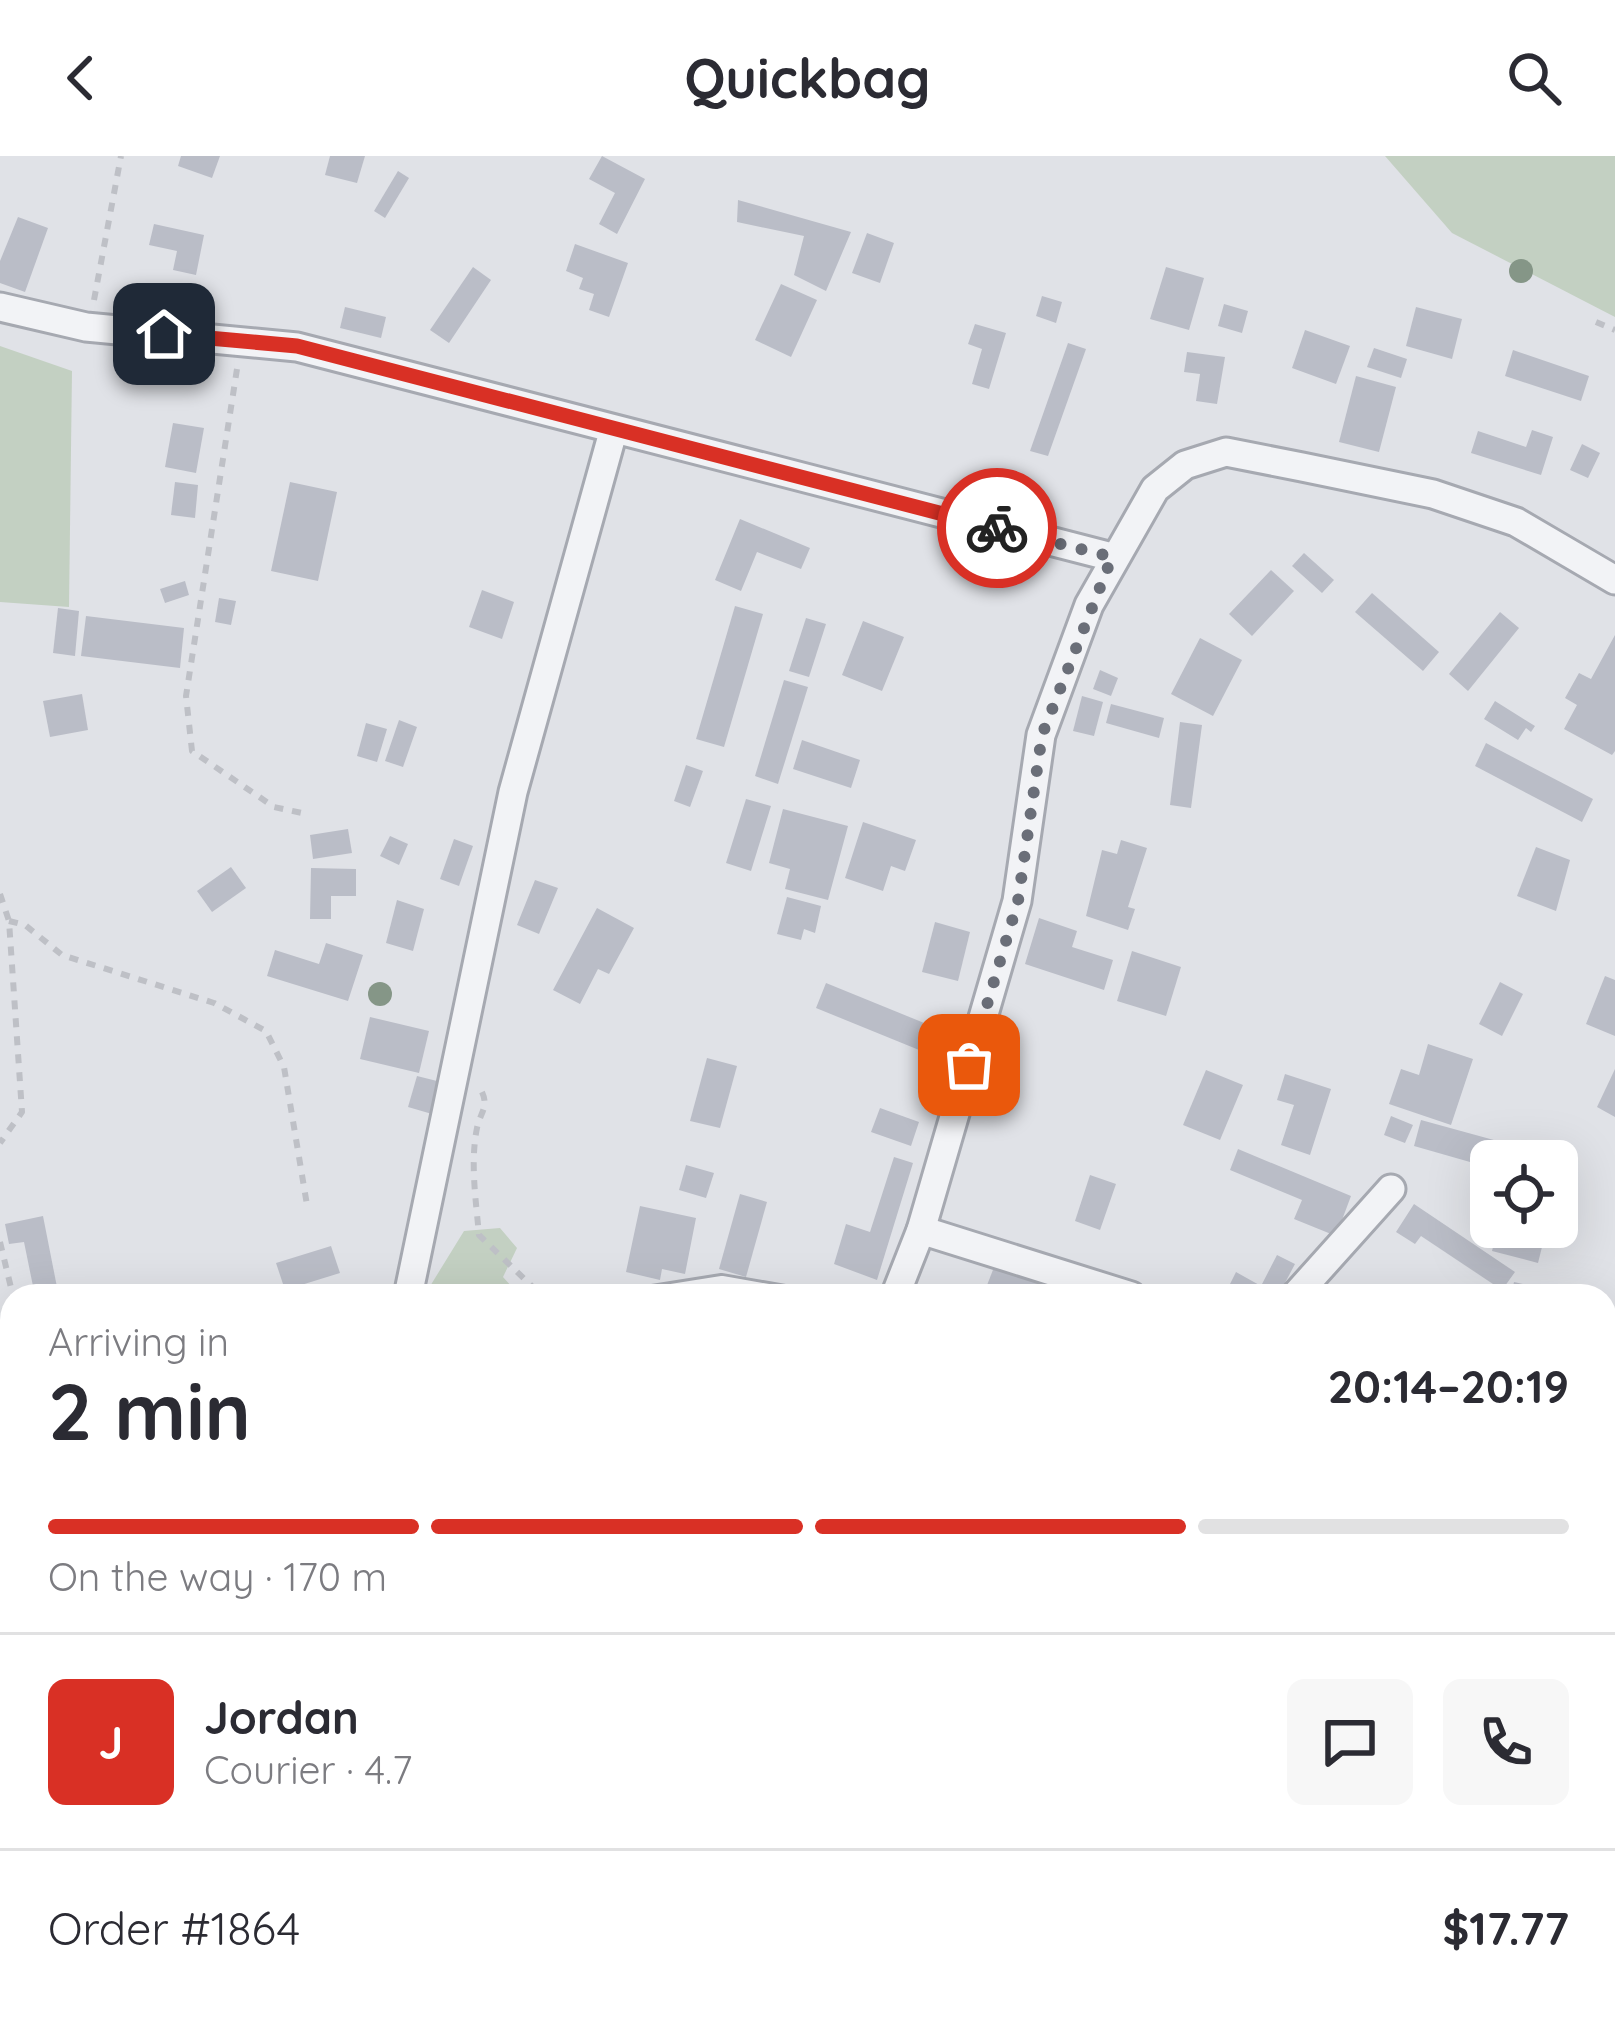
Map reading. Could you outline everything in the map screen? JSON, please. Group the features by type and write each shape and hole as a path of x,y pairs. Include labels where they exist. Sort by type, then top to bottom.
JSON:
{"street":[{"path":"0,307 86,327 297,346 1112,557"},
{"path":"410,1284 513,792 613,431"},
{"path":"900,1284 921,1230 1018,901 1042,735 1112,557 1155,489 1185,465 1226,452 1433,494 1516,522 1615,580"},
{"path":"1306,1284 1391,1189"},
{"path":"921,1230 1093,1284"}],"path":[{"path":"86,327 104,263 121,156"},
{"path":"1596,322 1615,330"},
{"path":"242,341 189,675 192,751 274,807 302,813"},
{"path":"0,894 9,921 22,1112 0,1143"},
{"path":"9,921 25,925 62,955 214,1003 266,1031 284,1067 307,1204"},
{"path":"476,1088 486,1096 475,1160 479,1235 530,1284"},
{"path":"0,1241 10,1284"}],"green space":[{"path":"1385,156 1615,156 1615,317 1452,233"},
{"path":"0,346 72,371 69,607 0,602"},
{"path":"500,1228 517,1248 503,1277 509,1284 431,1284 464,1231"}],"building":[{"path":"181,156 220,156 212,178 178,166"},
{"path":"330,156 365,156 357,183 325,175"},
{"path":"602,156 645,179 617,234 599,224 615,193 589,179"},
{"path":"398,171 409,178 385,218 374,211"},
{"path":"738,200 851,232 826,291 794,275 804,236 737,222"},
{"path":"18,217 48,228 25,292 0,283 0,261"},
{"path":"154,224 204,235 196,275 173,270 177,251 149,245"},
{"path":"867,233 894,243 880,283 852,273"},
{"path":"575,244 628,263 609,317 589,310 594,294 579,289 583,278 566,271"},
{"path":"473,267 491,280 449,343 430,330"},
{"path":"1166,267 1204,278 1189,330 1150,319"},
{"path":"781,284 817,300 791,357 755,340"},
{"path":"1042,296 1062,302 1056,323 1036,316"},
{"path":"1224,304 1248,311 1242,333 1218,326"},
{"path":"345,307 386,317 381,338 340,328"},
{"path":"1416,307 1462,319 1452,359 1406,346"},
{"path":"975,324 1006,333 989,389 972,384 982,349 968,344"},
{"path":"1305,330 1350,346 1336,384 1292,368"},
{"path":"1068,343 1086,349 1048,456 1030,451"},
{"path":"1374,348 1407,359 1401,378 1367,367"},
{"path":"1513,350 1589,376 1581,401 1505,376"},
{"path":"1187,352 1225,357 1217,404 1196,401 1200,374 1184,372"},
{"path":"1356,376 1396,387 1379,452 1339,442"},
{"path":"173,423 204,428 196,473 165,467"},
{"path":"1532,430 1553,437 1541,475 1471,453 1478,431 1526,447"},
{"path":"1582,444 1600,453 1588,478 1570,470"},
{"path":"175,482 198,485 195,518 171,515"},
{"path":"290,482 337,492 318,581 271,571"},
{"path":"1015,485 1034,491 1028,510 1009,505"},
{"path":"740,519 810,548 801,569 757,552 741,591 715,580"},
{"path":"1304,553 1334,580 1322,593 1292,566"},
{"path":"1271,570 1294,591 1252,636 1229,614"},
{"path":"185,581 189,595 165,603 160,589"},
{"path":"482,590 514,602 502,639 469,627"},
{"path":"1372,593 1439,652 1423,671 1355,612"},
{"path":"219,598 236,601 231,625 215,622"},
{"path":"735,606 763,614 724,747 696,739"},
{"path":"58,608 79,611 75,656 53,653"},
{"path":"1500,612 1519,628 1468,691 1449,674"},
{"path":"86,616 184,628 180,668 81,656"},
{"path":"806,618 826,624 809,677 789,671"},
{"path":"863,621 904,637 882,691 842,675"},
{"path":"1615,635 1612,755 1564,729 1577,705 1565,698 1579,673 1591,679"},
{"path":"1200,638 1242,660 1213,716 1171,694"},
{"path":"1100,670 1118,678 1111,696 1093,689"},
{"path":"784,680 808,687 778,784 755,776"},
{"path":"82,694 88,730 50,737 43,701"},
{"path":"1082,696 1103,702 1094,736 1073,731"},
{"path":"1495,701 1535,726 1531,732 1526,728 1518,740 1484,719"},
{"path":"1111,704 1164,718 1159,738 1106,723"},
{"path":"399,720 417,727 403,767 385,761"},
{"path":"1180,722 1202,725 1191,808 1170,805"},
{"path":"366,723 387,729 377,762 357,756"},
{"path":"802,740 860,760 851,788 793,769"},
{"path":"1486,743 1593,799 1582,822 1475,766"},
{"path":"686,765 703,771 690,807 674,801"},
{"path":"746,799 771,806 751,871 726,863"},
{"path":"783,809 848,826 828,900 785,889 790,869 769,863"},
{"path":"863,822 916,840 905,871 891,866 883,891 845,878"},
{"path":"348,829 352,853 313,859 310,835"},
{"path":"390,836 408,844 399,865 380,856"},
{"path":"454,839 473,846 459,886 440,879"},
{"path":"1121,840 1147,848 1128,907 1135,909 1128,930 1086,916 1102,850 1117,854"},
{"path":"1536,847 1570,860 1556,911 1517,896"},
{"path":"231,867 246,888 212,912 197,891"},
{"path":"311,868 356,869 356,896 331,896 331,919 310,919"},
{"path":"535,880 558,888 539,934 517,925"},
{"path":"787,897 821,906 815,933 804,929 801,940 777,934"},
{"path":"397,900 424,909 413,951 386,943"},
{"path":"597,908 634,928 609,974 598,969 580,1004 553,990"},
{"path":"1039,918 1077,931 1072,947 1113,960 1104,990 1025,964"},
{"path":"935,922 970,932 958,981 922,972"},
{"path":"326,943 363,955 348,1001 267,976 275,950 319,964"},
{"path":"1132,951 1181,967 1166,1016 1117,1001"},
{"path":"1605,976 1615,980 1615,1036 1586,1024"},
{"path":"1500,982 1523,994 1502,1036 1479,1024"},
{"path":"826,983 934,1027 924,1052 816,1008"},
{"path":"370,1017 429,1031 419,1073 360,1059"},
{"path":"1428,1044 1473,1059 1451,1125 1389,1104 1401,1069 1419,1075"},
{"path":"707,1058 737,1066 720,1128 690,1121"},
{"path":"1615,1069 1615,1117 1597,1107"},
{"path":"1206,1070 1243,1085 1220,1140 1183,1125"},
{"path":"1285,1074 1331,1089 1310,1155 1281,1145 1294,1105 1277,1100"},
{"path":"417,1076 441,1082 432,1114 408,1107"},
{"path":"880,1108 919,1122 911,1146 871,1132"},
{"path":"1391,1116 1413,1125 1405,1143 1384,1135"},
{"path":"1421,1120 1494,1140 1470,1140 1470,1162 1414,1146"},
{"path":"1238,1149 1351,1196 1336,1236 1294,1219 1302,1200 1230,1170"},
{"path":"894,1157 913,1163 877,1280 834,1264 846,1224 870,1232"},
{"path":"686,1165 714,1173 706,1198 679,1190"},
{"path":"1090,1175 1116,1184 1100,1230 1075,1221"},
{"path":"740,1194 767,1202 746,1277 719,1269"},
{"path":"1414,1204 1470,1242 1470,1248 1479,1248 1515,1272 1506,1284 1493,1284 1421,1236 1415,1244 1396,1232"},
{"path":"640,1206 696,1218 685,1274 662,1269 660,1280 626,1272"},
{"path":"43,1216 57,1284 33,1284 24,1242 9,1244 5,1224"},
{"path":"331,1246 340,1273 304,1284 283,1284 276,1263"},
{"path":"1493,1248 1542,1248 1538,1263"},
{"path":"1277,1255 1295,1264 1284,1284 1262,1284"},
{"path":"996,1262 1049,1283 1049,1284 987,1284"},
{"path":"1236,1272 1257,1284 1230,1284"}],"way so far":[{"path":"969,1065 1018,901 1042,735 1089,605 1112,557 997,528"}],"route":[{"path":"164,334 297,346 997,528"}]}
